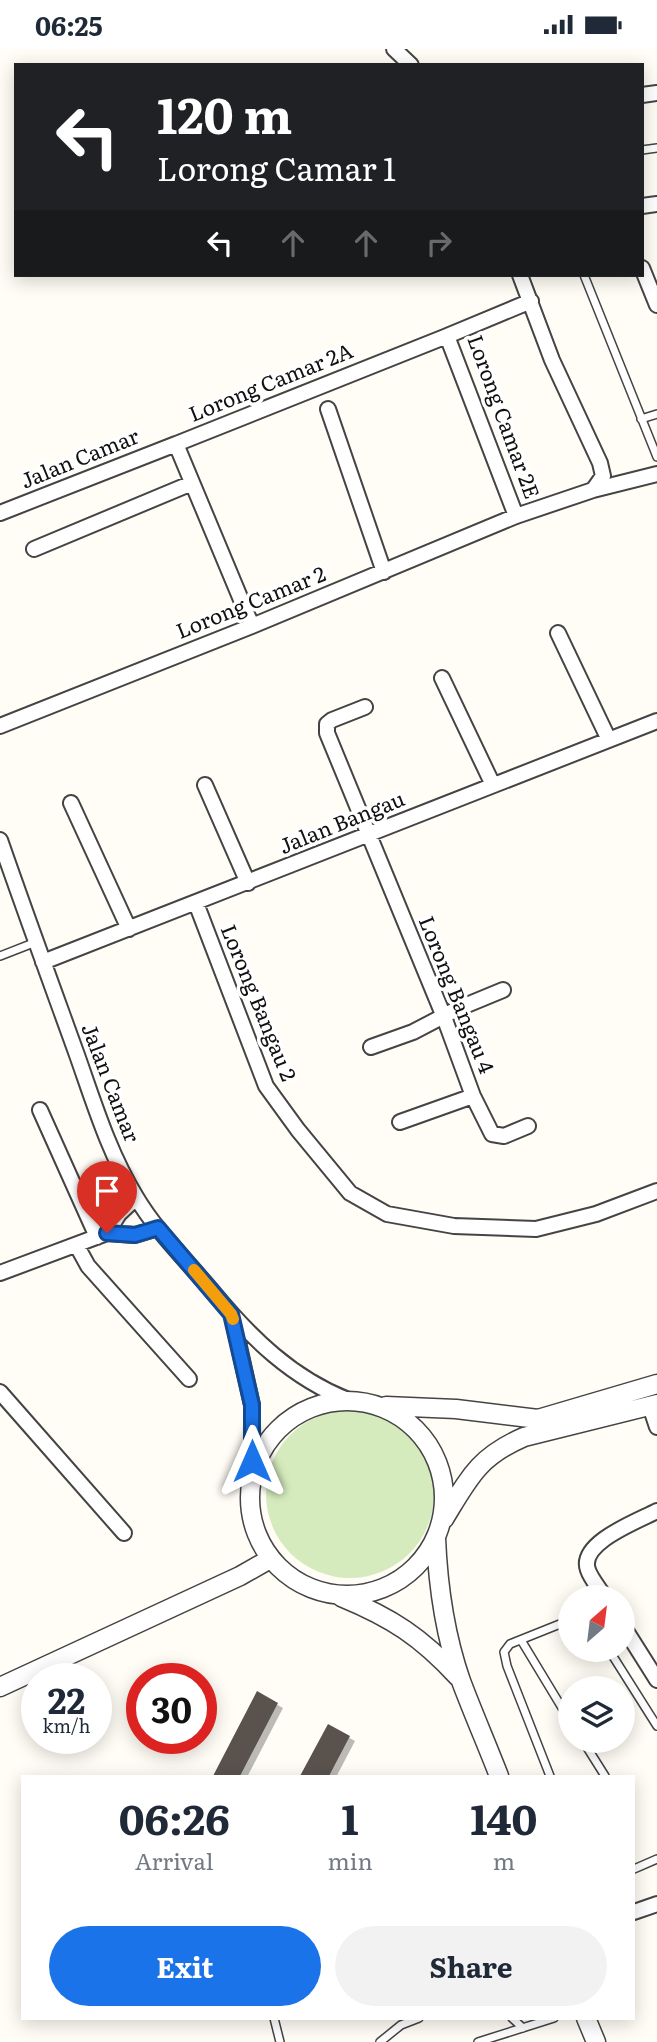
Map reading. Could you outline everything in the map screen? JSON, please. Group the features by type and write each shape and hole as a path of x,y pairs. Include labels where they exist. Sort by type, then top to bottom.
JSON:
{"street":[{"path":"394,49 409,63"},
{"path":"644,273 657,305"},
{"path":"521,277 552,360 600,463 603,476 593,490"},
{"name":"Lorong Camar 2E","path":"516,516 447,336 531,301"},
{"name":"Lorong Camar 2A","path":"252,626 176,444 447,336"},
{"path":"328,409 384,572"},
{"name":"Jalan Camar","path":"0,513 176,444"},
{"name":"Lorong Camar 2","path":"0,726 252,626 516,516 593,490 657,474"},
{"path":"34,549 192,483"},
{"path":"558,633 609,740"},
{"path":"443,678 493,785"},
{"name":"Lorong Bangau 4","path":"365,707 332,720 327,724 327,733 444,1017 473,1095 492,1134 504,1136 528,1126"},
{"name":"Jalan Bangau","path":"43,962 657,721"},
{"path":"205,785 248,883"},
{"path":"71,803 129,929"},
{"name":"Jalan Camar","path":"0,840 108,1142 136,1198 231,1314 289,1369 325,1391 348,1400"},
{"name":"Lorong Bangau 2","path":"196,903 266,1086 350,1193 387,1214 454,1226 536,1229 596,1215 657,1191"},
{"path":"371,1047 413,1033 457,1009 503,990"},
{"path":"400,1122 473,1095"},
{"path":"40,1110 102,1235"},
{"path":"102,1235 136,1198"},
{"path":"0,1273 102,1235 135,1235 158,1228"},
{"path":"77,1246 88,1266 189,1379"},
{"name":"Jalan Camar","path":"231,1314 252,1405 252,1476"},
{"path":"338,1596 370,1592 395,1582 420,1562 473,1473 490,1455 540,1426 657,1384"},
{"path":"0,1392 124,1533"},
{"path":"461,1679 416,1635 369,1608 299,1582 270,1559 253,1521 250,1504 252,1476 263,1448 281,1425 304,1410 348,1400 378,1405 456,1409 540,1426 653,1405 657,1427"},
{"path":"378,1405 404,1419 429,1444 442,1474 444,1490 438,1571 445,1619 461,1679 499,1775"},
{"path":"597,1585 587,1569 589,1552 600,1541 657,1511"},
{"path":"0,1687 240,1576 270,1559"},
{"path":"635,1645 657,1680"},
{"path":"635,1912 657,1904"},
{"path":"587,2020 596,2042"}],"lane":[{"path":"585,277 657,457"},
{"path":"641,419 657,414"},
{"path":"0,956 36,942"},
{"path":"550,1775 504,1652 510,1644 558,1625"},
{"path":"521,1640 558,1701"},
{"path":"617,1663 657,1726"},
{"path":"591,1753 604,1775"},
{"path":"635,1869 657,1859"},
{"path":"275,2020 281,2042"},
{"path":"380,2042 401,2025 414,2020"},
{"path":"514,2020 523,2028"},
{"path":"478,2042 548,2020"}],"green space":[{"path":"350,1410 382,1417 397,1424 409,1435 420,1447 427,1462 434,1494 427,1526 420,1541 409,1553 397,1564 382,1571 350,1578 318,1571 303,1564 291,1553 280,1541 273,1526 266,1494 273,1462 280,1447 291,1435 303,1424 318,1417"}],"building":[{"path":"257,1691 278,1703 241,1775 214,1775"},
{"path":"328,1724 350,1736 330,1775 301,1775"}],"slow traffic":[{"path":"194,1270 233,1319"}],"route":[{"path":"107,1233 135,1235 158,1228 231,1314 252,1405 252,1461"}]}
